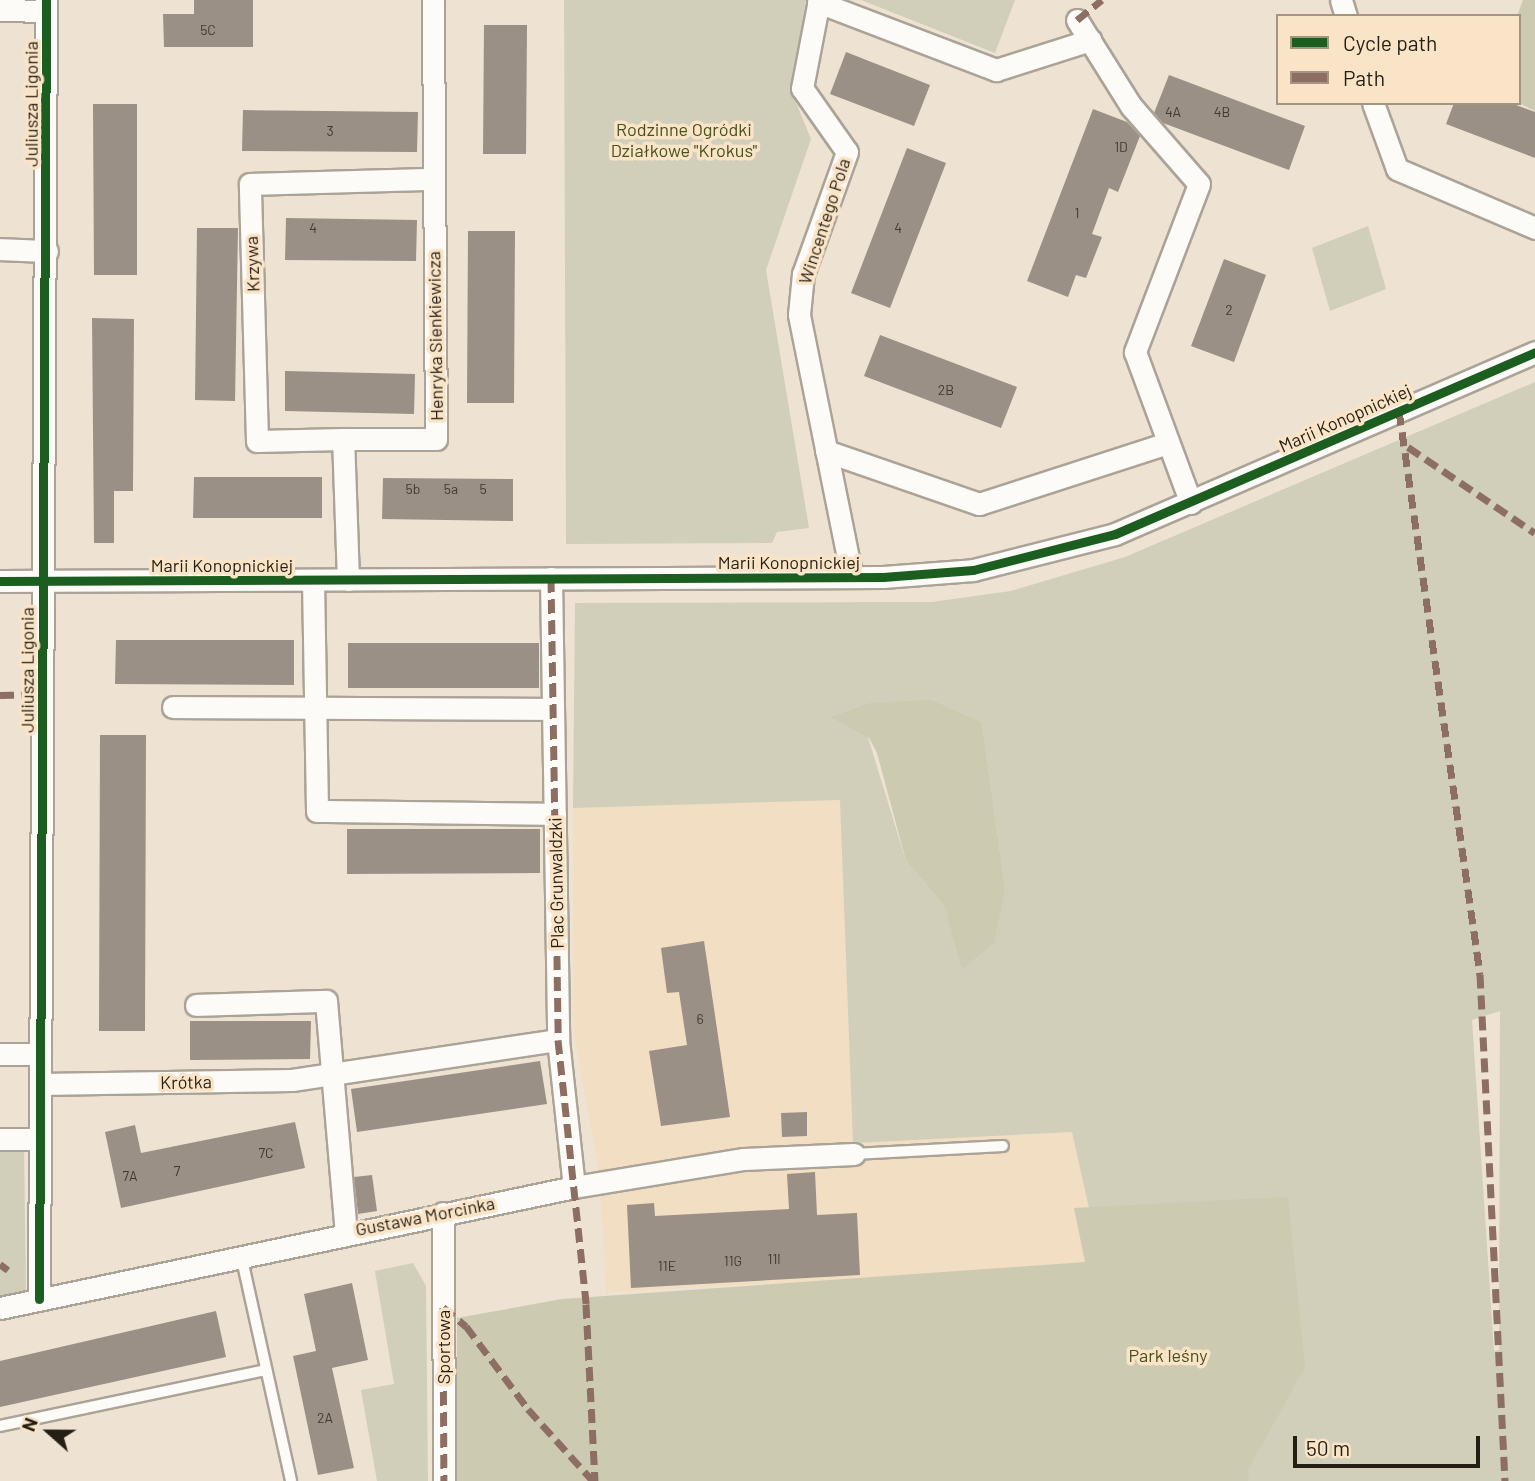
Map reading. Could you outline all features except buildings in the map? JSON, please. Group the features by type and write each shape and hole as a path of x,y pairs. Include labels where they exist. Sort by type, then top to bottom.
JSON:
{"street":[{"name":"Henryka Sienkiewicza","path":"343,439 436,439 433,0"},
{"path":"819,1 996,70 1090,40"},
{"name":"Wincentego Pola","path":"819,1 802,88 847,152 803,274 799,315 852,577"},
{"path":"0,10 46,6"},
{"name":"Juliusza Ligonia","path":"39,1299 47,251 46,6"},
{"path":"1077,20 1131,106 1199,184 1135,352 1191,503"},
{"path":"1374,105 1397,169 1535,228"},
{"name":"Krzywa","path":"343,439 257,441 250,184 433,179"},
{"path":"0,249 47,251"},
{"name":"Marii Konopnickiej","path":"0,581 929,575 1032,558 1191,503 1535,352"},
{"path":"343,439 348,580"},
{"path":"826,451 979,503 1168,443"},
{"name":"Plac Grunwaldzki","path":"551,578 558,1040 575,1187"},
{"path":"313,580 317,811 555,814"},
{"path":"173,706 551,709"},
{"path":"196,1005 326,1001 346,1231"},
{"name":"Krótka","path":"40,1084 292,1080 558,1040"},
{"path":"0,1054 40,1054"},
{"path":"0,1139 40,1139"},
{"name":"Gustawa Morcinka","path":"0,1308 346,1231 575,1187 744,1159 854,1154"},
{"name":"Sportowa","path":"443,1213 444,1481"}],"lane":[{"path":"854,1154 1003,1146"},
{"path":"241,1254 291,1481"},
{"path":"0,1426 265,1370"}],"shaded area":[{"path":"840,800 853,1142 1073,1132 1101,1266 606,1292 599,1172 573,1027 573,808"}],"green space":[{"name":"Rodzinne Ogródki Działkowe \"Krokus\"","path":"564,0 806,0 792,93 811,139 766,270 809,528 777,532 772,543 566,544"},
{"path":"861,0 1015,0 995,53"},
{"path":"1523,0 1535,0 1535,111 1521,104 1521,14 1518,14"},
{"path":"1368,226 1386,289 1330,311 1312,248"},
{"path":"1535,382 1535,1481 1248,1481 1248,1468 1305,1368 1089,1208 1072,1132 853,1143 840,800 573,808 575,603 932,602 1011,591 1125,557","holes":["982,723 1005,888 953,932 945,907 906,861 867,734","1500,1011 1499,1350 1494,1351 1472,1020"]},
{"path":"931,700 982,723 1005,888 994,943 962,969 945,907 906,861 877,753 869,738 831,717 870,703"},
{"path":"0,1147 24,1147 26,1296 0,1301"},
{"name":"Park leśny","path":"1288,1197 1305,1368 1249,1468 1248,1481 436,1481 435,1472 457,1470 457,1318 562,1299 1085,1262 1074,1208"},
{"path":"413,1263 426,1286 428,1481 377,1481 361,1390 394,1384 375,1271"}],"marked path":[{"path":"1077,20 1102,0"},
{"path":"1399,411 1480,974 1505,1481"},
{"path":"1408,447 1535,533"},
{"path":"551,578 558,1040 586,1304 595,1481"},
{"path":"0,695 43,694"},
{"path":"0,1264 8,1270"},
{"path":"443,1307 466,1326 528,1409 593,1481"},
{"path":"443,1307 444,1481"}],"cycle path":[{"path":"39,1299 46,0"},
{"path":"0,581 883,577 973,570 1115,534 1535,352"}]}
